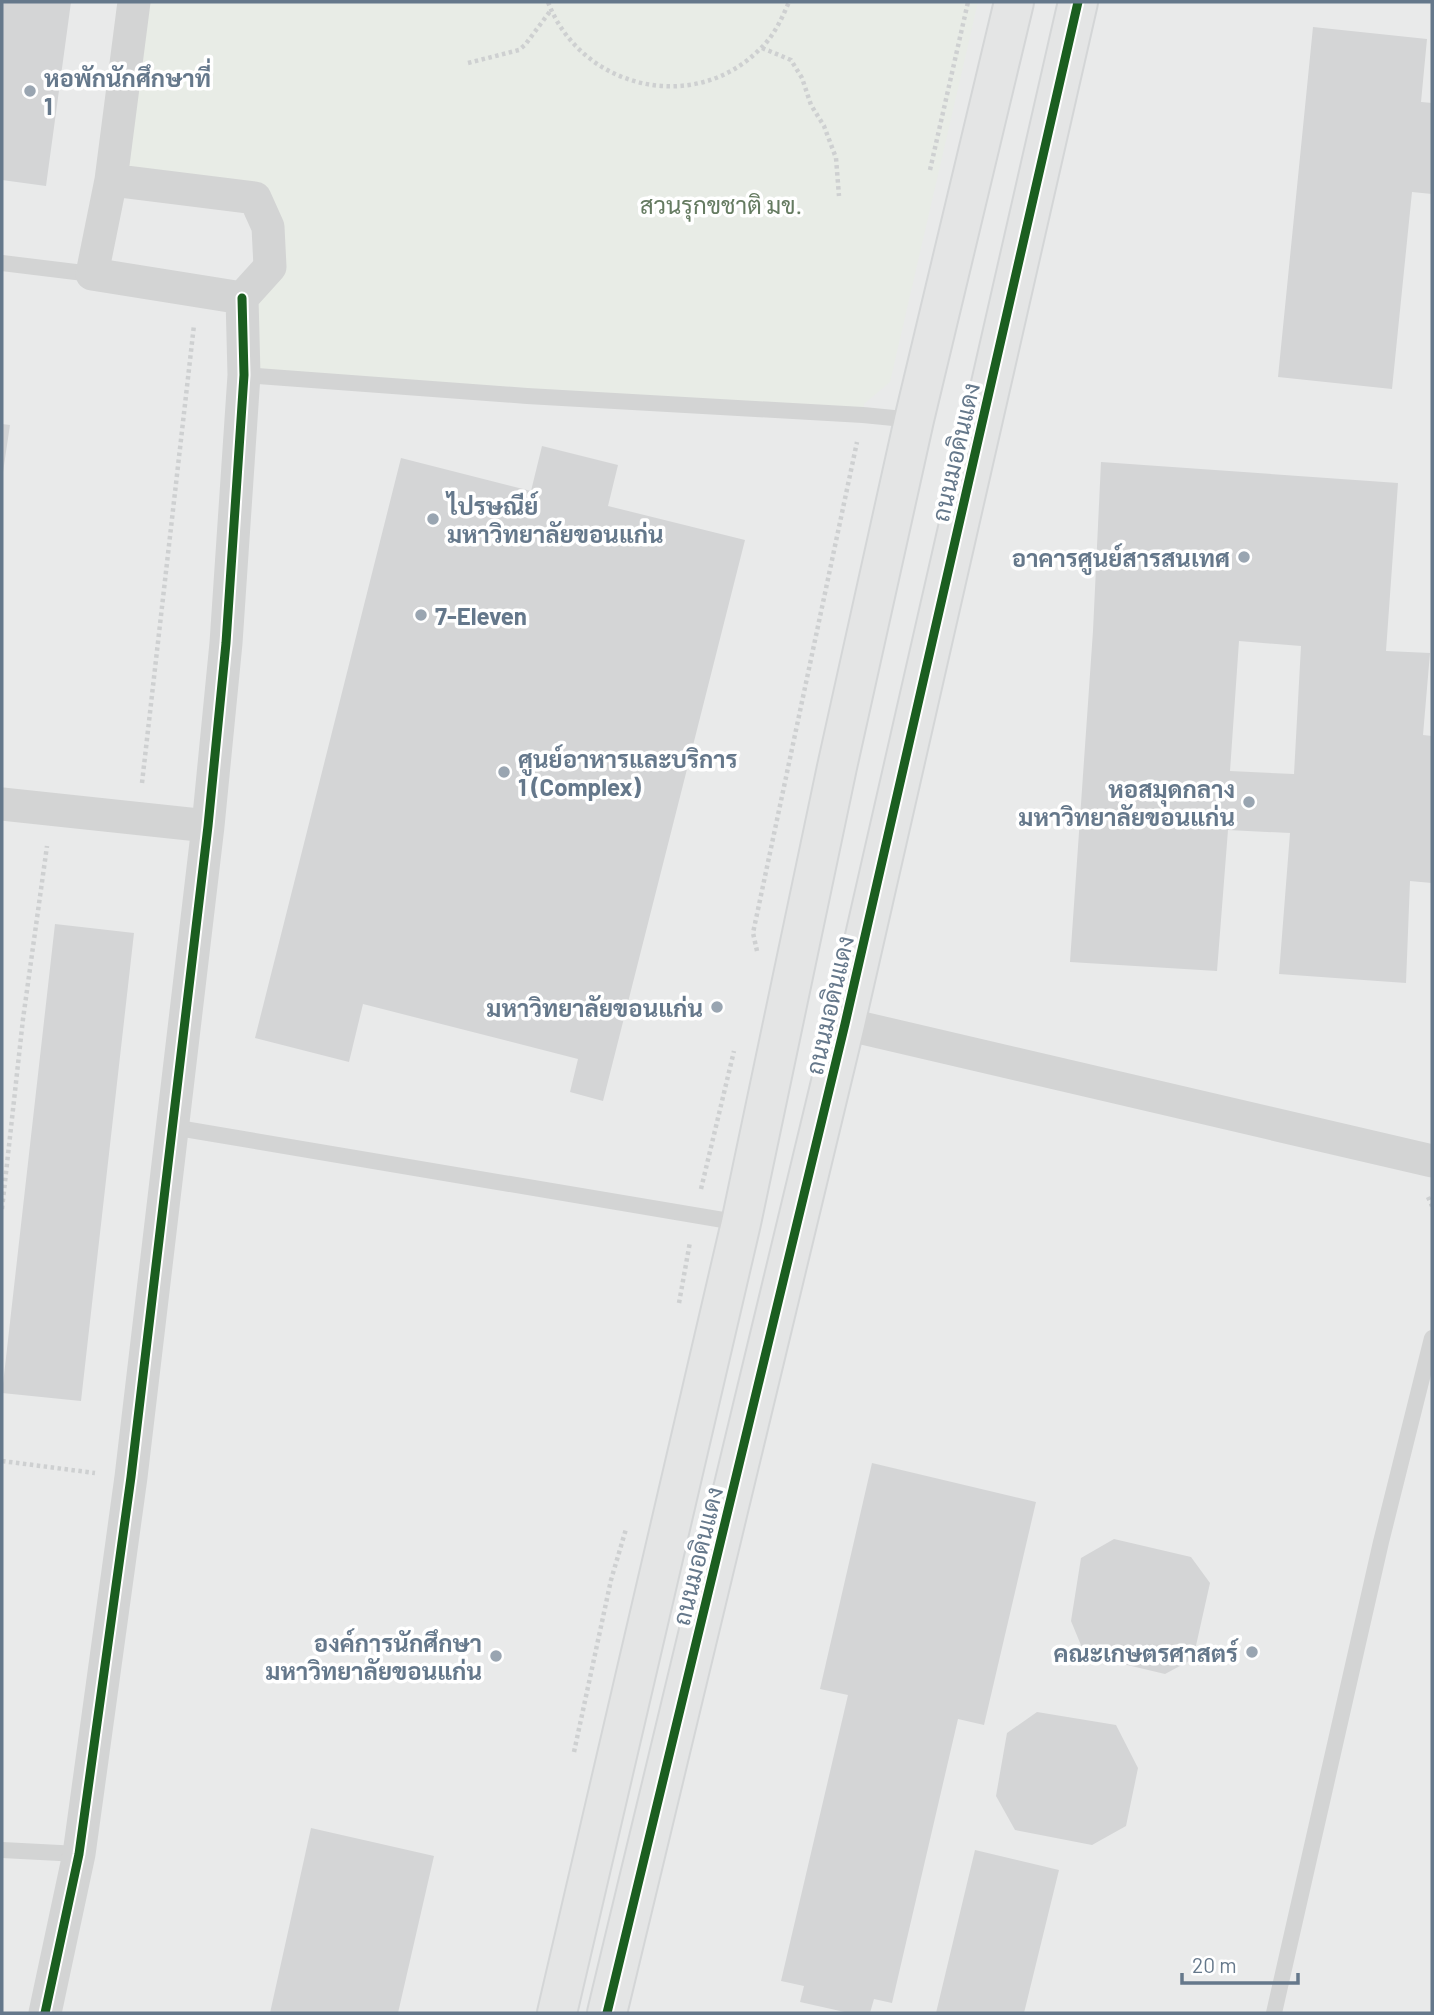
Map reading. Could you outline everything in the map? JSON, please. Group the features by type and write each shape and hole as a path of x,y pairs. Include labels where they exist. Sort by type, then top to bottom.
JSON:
{"street":[{"path":"134,2 111,180 92,274 242,298"},
{"name":"ถนนมอดินแดง","path":"557,2013 741,1223 837,766 914,420 1014,2"},
{"name":"ถนนมอดินแดง","path":"607,2013 845,1024 1077,2"},
{"path":"45,2013 79,1854 131,1477 208,826 226,643 244,375 242,298 270,267 268,227 255,198 111,180"},
{"path":"2,804 208,826"},
{"path":"845,1024 1432,1161"},
{"path":"653,1600 703,1614"}],"lane":[{"path":"2,262 92,274"},
{"path":"244,375 540,397 914,420"},
{"path":"172,1127 741,1223"},
{"path":"1274,2013 1381,1542 1432,1338"},
{"path":"2,1850 79,1854"}],"path":[{"path":"548,2 561,29 590,60 626,80 647,85 688,85 728,72 762,48 789,2"},
{"path":"929,177 968,2"},
{"path":"468,63 519,50 551,10"},
{"path":"762,48 790,60 802,78 811,105 824,126 836,158 839,196"},
{"path":"141,790 195,320"},
{"path":"758,953 753,933 863,415"},
{"path":"2,1209 23,1019 51,810"},
{"path":"679,1304 695,1214 736,1045"},
{"path":"2,1461 131,1477"},
{"path":"574,1754 611,1580 630,1517"}],"shaded area":[{"name":"มหาวิทยาลัยขอนแก่น","path":"2,2 1432,2 1432,2013 2,2013"}],"green space":[{"name":"สวนรุกขชาติ มข.","path":"134,2 978,2 890,382 864,404 863,415 244,375 242,298 270,267 255,198 111,180"}],"building":[{"name":"หอพักนักศึกษาที่ 1","path":"2,2 71,2 46,186 2,180"},
{"path":"1313,27 1427,39 1421,102 1432,103 1432,194 1412,192 1392,389 1278,377"},
{"path":"2,424 10,425 3,472 2,472"},
{"name":"ศูนย์อาหารและบริการ 1 (Complex)","path":"542,446 618,465 608,506 745,540 603,1101 570,1092 578,1059 363,1004 349,1062 255,1038 401,458 531,491"},
{"name":"หอสมุดกลาง มหาวิทยาลัยขอนแก่น","path":"1101,462 1398,483 1386,651 1430,653 1423,735 1432,736 1432,883 1410,881 1406,983 1279,974 1290,833 1228,830 1217,971 1070,962 1093,631","holes":["1239,641 1301,646 1294,774 1230,771"]},
{"path":"55,924 134,933 81,1401 2,1393"},
{"path":"872,1463 1036,1502 984,1725 958,1719 892,2003 874,1999 870,2013 849,2013 800,2002 804,1986 781,1981 848,1695 820,1689"},
{"path":"1114,1539 1191,1557 1210,1583 1193,1659 1165,1674 1085,1655 1071,1621 1081,1558"},
{"path":"1037,1712 1116,1725 1138,1768 1126,1826 1092,1845 1015,1830 996,1796 1007,1733"},
{"path":"311,1828 434,1856 398,2013 270,2013"},
{"path":"975,1850 1059,1870 1024,2013 936,2013"}],"cycle path":[{"path":"607,2013 845,1024 1078,2"},
{"path":"45,2013 79,1854 131,1477 208,826 226,643 244,375 242,298"}],"place":[{"name":"หอพักนักศึกษาที่ 1","path":"30,91"},
{"name":"ไปรษณีย์ มหาวิทยาลัยขอนแก่น","path":"433,519"},
{"name":"อาคารศูนย์สารสนเทศ","path":"1244,557"},
{"name":"7-Eleven","path":"421,615"},
{"name":"ศูนย์อาหารและบริการ 1 (Complex)","path":"504,772"},
{"name":"หอสมุดกลาง มหาวิทยาลัยขอนแก่น","path":"1249,802"},
{"name":"มหาวิทยาลัยขอนแก่น","path":"717,1007"},
{"name":"คณะเกษตรศาสตร์","path":"1252,1652"},
{"name":"องค์การนักศึกษา มหาวิทยาลัยขอนแก่น","path":"496,1656"}]}
